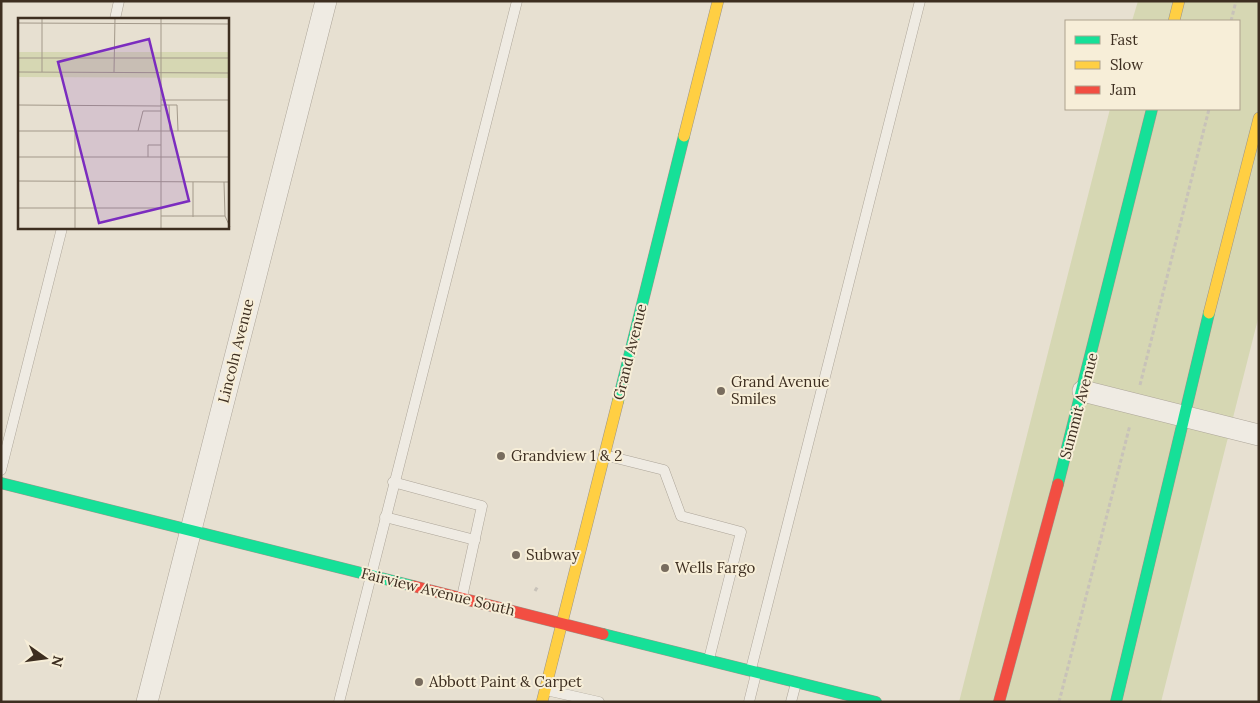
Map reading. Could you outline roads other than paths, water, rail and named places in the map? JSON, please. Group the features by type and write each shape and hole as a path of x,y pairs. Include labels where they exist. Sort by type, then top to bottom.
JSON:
{"street":[{"name":"Lincoln Avenue","path":"147,702 326,1"},
{"name":"Grand Avenue","path":"542,702 718,1"},
{"path":"1174,20 1179,1"},
{"name":"Summit Avenue","path":"999,702 1083,390 1152,110"},
{"path":"1116,702 1183,416 1259,118"},
{"path":"1083,390 1259,435"},
{"name":"Fairview Avenue South","path":"1,483 876,702"}],"lane":[{"path":"115,18 119,1"},
{"path":"339,702 517,1"},
{"path":"749,702 754,671 920,1"},
{"path":"1,470 62,229"},
{"path":"604,455 664,470 681,516 741,532 709,660"},
{"path":"394,482 482,506 462,598"},
{"path":"385,517 475,540"},
{"path":"791,702 796,682"},
{"path":"545,690 599,702"}],"place":[{"name":"Grand Avenue Smiles","path":"721,391"},
{"name":"Grandview 1 & 2","path":"501,456"},
{"name":"Subway","path":"516,555"},
{"name":"Wells Fargo","path":"665,568"},
{"name":"Abbott Paint & Carpet","path":"419,682"}]}
